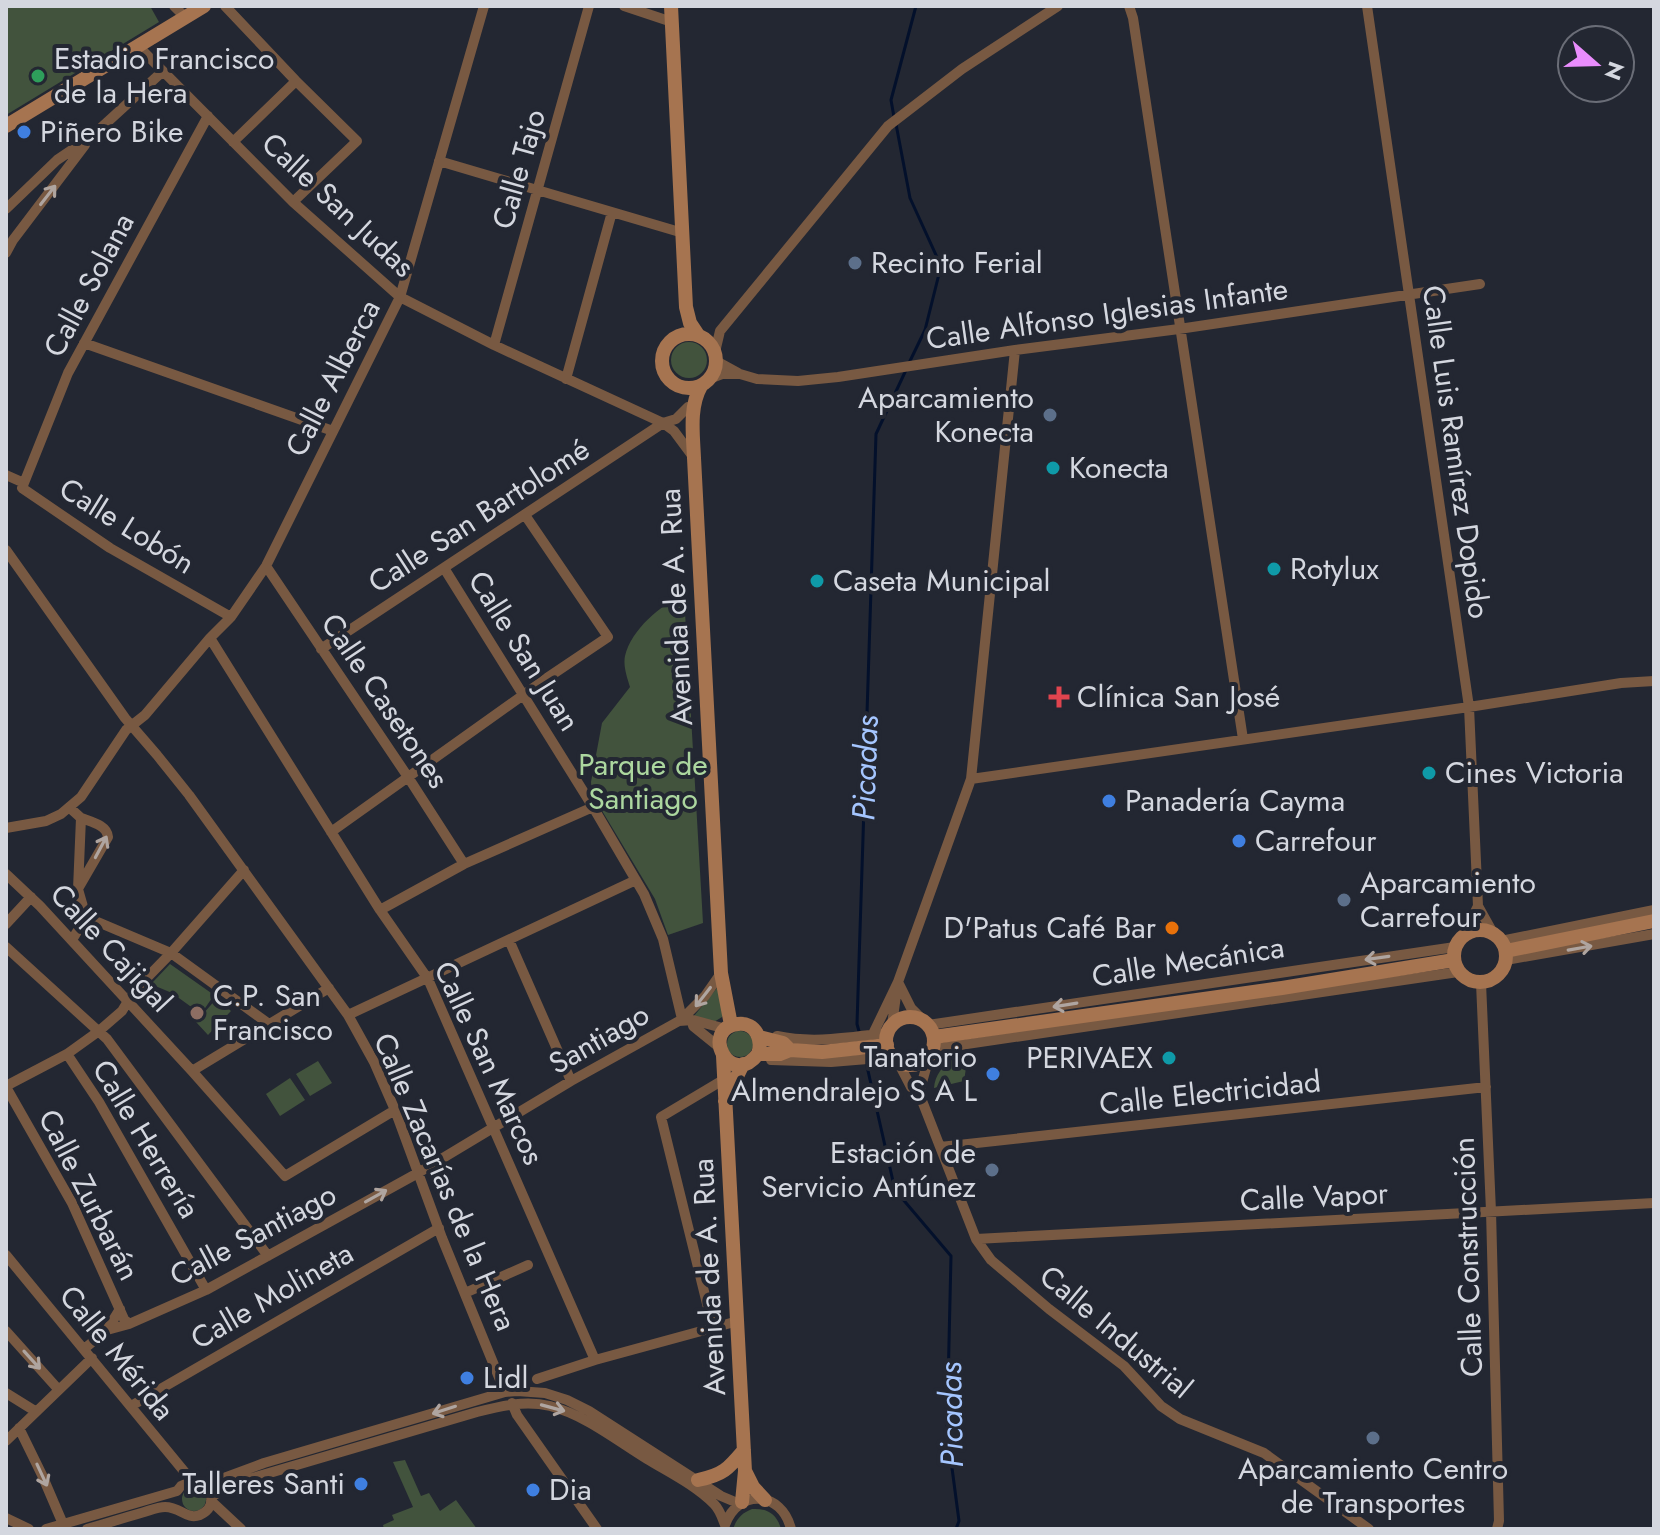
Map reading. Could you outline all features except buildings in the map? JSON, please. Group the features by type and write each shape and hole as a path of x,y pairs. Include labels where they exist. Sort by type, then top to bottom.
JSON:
{"street":[{"path":"6,126 138,46 179,11 204,6"},
{"path":"225,6 357,141 293,202"},
{"name":"Calle Alberca","path":"70,808 81,797 126,730 145,715 231,617 266,566 400,297 484,6"},
{"name":"Calle Tajo","path":"494,345 589,6"},
{"path":"624,6 672,22"},
{"path":"671,6 686,307 690,323 700,337"},
{"path":"716,357 711,344 687,334 668,343 662,363 671,382 680,387 691,388 705,382 715,370 720,331 888,126 962,69 1058,6"},
{"path":"1129,6 1243,739"},
{"name":"Calle Luis Ramírez Dopido","path":"1367,6 1469,707 1478,906 1457,954"},
{"name":"Calle San Judas","path":"138,46 293,202 400,297 494,345 663,423 674,431 694,458"},
{"path":"6,209 57,160 91,137 162,72"},
{"path":"233,142 296,81"},
{"name":"Calle Solana","path":"24,483 68,373 208,116"},
{"path":"6,253 91,137"},
{"path":"439,161 683,233"},
{"path":"566,379 612,212"},
{"name":"Calle Alfonso Iglesias Infante","path":"705,382 722,374 798,381 884,371 1480,284"},
{"path":"677,337 686,307"},
{"path":"700,337 720,331"},
{"path":"84,343 333,431"},
{"path":"876,1045 971,779 1015,350"},
{"name":"Calle Alfonso Iglesias Infante","path":"716,357 740,374"},
{"name":"Avenida de A. Rua","path":"705,382 695,396 693,431 721,973 728,1027"},
{"name":"Avenida de A. Rua","path":"680,387 685,394 693,431"},
{"path":"663,423 676,419 688,407"},
{"name":"Calle San Bartolomé","path":"321,649 663,423"},
{"path":"674,431 693,431"},
{"name":"Calle Lobón","path":"6,475 24,483 22,488 110,548 231,617"},
{"path":"331,832 608,637 525,515"},
{"name":"Calle Zacarías de la Hera","path":"6,550 125,718 189,795 348,1015 374,1062 395,1110 505,1392"},
{"name":"Calle Casetones","path":"266,566 464,864"},
{"name":"Calle San Juan","path":"444,568 644,894 663,939 681,1020"},
{"name":"Calle San Marcos","path":"210,638 380,910 428,979 595,1360"},
{"path":"971,779 1621,683 1654,681"},
{"path":"380,910 464,864 593,807"},
{"path":"6,828 46,821 70,808 81,818 105,829 108,837 78,889"},
{"path":"72,940 86,917 78,889 81,818"},
{"path":"6,1087 67,1054 122,1011 134,991 244,870"},
{"name":"Calle Cajigal","path":"6,874 72,940 285,1176 395,1110"},
{"path":"348,1015 636,880"},
{"path":"6,924 31,897"},
{"name":"Calle Luis Ramírez Dopido","path":"1478,906 1502,946"},
{"path":"1502,946 1654,910"},
{"path":"86,917 171,953 269,1024"},
{"path":"1502,946 1654,921"},
{"path":"930,1037 1282,988 1457,954 1470,931 1480,929 1488,930 1502,946 1503,969 1497,977 1481,983 1470,981 1457,954"},
{"path":"1502,946 1654,934"},
{"path":"509,940 571,1081"},
{"path":"6,947 107,1039 268,1256"},
{"path":"681,1020 705,996 721,973"},
{"name":"Avenida de A. Rua","path":"721,973 736,1004 755,1031"},
{"path":"898,982 930,1037 919,1093"},
{"path":"876,1045 898,982"},
{"name":"Calle Construcción","path":"1481,983 1500,1526"},
{"path":"192,1071 329,988"},
{"path":"751,1059 799,1062 876,1045 908,1017 930,1037"},
{"name":"Santiago","path":"418,1173 571,1081 681,1020 728,1027"},
{"name":"Santiago","path":"681,1020 703,1032 721,1051"},
{"path":"790,1050 783,1043 738,1024 728,1027 722,1034 721,1051 732,1063 790,1050 822,1052 876,1045"},
{"path":"755,1031 806,1040 876,1045 903,1064 918,1063 930,1037"},
{"path":"751,1059 760,1049 755,1031"},
{"name":"Calle Industrial","path":"876,1045 919,1093 976,1239 991,1260 1124,1366 1161,1406 1180,1419 1264,1453 1369,1529"},
{"name":"Avenida de A. Rua","path":"721,1051 745,1471 741,1503"},
{"name":"Calle Herrería","path":"67,1054 99,1102 206,1290"},
{"name":"Avenida de A. Rua","path":"725,1102 751,1059"},
{"path":"713,1328 661,1117 723,1080"},
{"name":"Calle Zurbarán","path":"6,1087 72,1203 129,1324"},
{"name":"Calle Electricidad","path":"940,1147 1486,1087"},
{"name":"Calle Santiago","path":"107,1330 129,1324 206,1290 418,1173"},
{"name":"Calle Vapor","path":"976,1239 1654,1203"},
{"name":"Calle Molineta","path":"131,1406 439,1228"},
{"name":"Calle Mérida","path":"6,1255 192,1481"},
{"path":"465,1293 528,1265"},
{"name":"Calle Santiago","path":"84,1349 107,1330 120,1309"},
{"path":"537,1379 738,1321"},
{"path":"6,1331 58,1389"},
{"path":"6,1441 92,1358"},
{"path":"237,1526 202,1514 192,1516 182,1512 176,1503 177,1491 192,1481 205,1485 264,1463 517,1391 545,1393 589,1411 721,1496 741,1503"},
{"path":"6,1393 35,1411"},
{"path":"512,1403 517,1415 597,1529"},
{"path":"202,1514 211,1499 235,1483 512,1403 549,1406 579,1417 693,1487 716,1505 725,1527"},
{"path":"19,1428 63,1524"},
{"path":"698,1480 720,1475 744,1450"},
{"path":"745,1471 753,1487 765,1500"},
{"path":"205,1485 211,1499 237,1526"},
{"path":"46,1529 177,1491"},
{"path":"725,1527 733,1510 741,1503 756,1499 774,1503 782,1509 791,1529"},
{"path":"87,1529 118,1524 162,1507 178,1508"},
{"path":"6,1518 29,1529"}],"green space":[{"name":"Estadio Francisco de la Hera","path":"6,6 150,6 159,22 6,115"},
{"path":"689,342 702,347 707,360 702,373 689,378 676,373 671,360 676,347"},
{"name":"Parque de Santiago","path":"684,595 703,923 668,935 655,899 592,794 591,782 602,723 630,687 625,664 628,646 648,619"},
{"path":"170,964 214,995 201,1014 172,993 153,985"},
{"path":"717,988 722,1017 714,1022 694,1016"},
{"path":"217,998 231,1011 208,1035 196,1022"},
{"path":"740,1031 750,1034 753,1044 750,1054 740,1057 730,1054 727,1044 730,1034"},
{"path":"953,1059 966,1068 964,1081 934,1088 940,1071"},
{"path":"318,1061 332,1083 310,1096 296,1074"},
{"path":"290,1078 305,1100 280,1116 266,1094"},
{"path":"405,1460 421,1496 429,1493 440,1511 456,1500 477,1529 384,1529 383,1525 394,1520 392,1515 413,1507 393,1462"},
{"path":"194,1487 202,1491 206,1499 202,1507 194,1511 186,1507 182,1499 186,1491"},
{"path":"752,1509 771,1513 781,1529 733,1529 740,1516"}],"waterway":[{"name":"Picadas","path":"894,117 891,100 916,6"},
{"name":"Picadas","path":"896,124 910,198 941,266 925,330 909,363"},
{"name":"Picadas","path":"860,1035 857,1024 876,434 906,370"},
{"name":"Picadas","path":"866,1062 895,1190 951,1256 947,1430 959,1521 956,1529"}],"place":[{"name":"Estadio Francisco de la Hera","path":"38,76"},
{"name":"Piñero Bike","path":"24,132"},
{"name":"Recinto Ferial","path":"855,263"},
{"name":"Aparcamiento Konecta","path":"1050,415"},
{"name":"Konecta","path":"1053,468"},
{"name":"Rotylux","path":"1274,569"},
{"name":"Caseta Municipal","path":"817,581"},
{"name":"Clínica San José","path":"1059,697"},
{"name":"Cines Victoria","path":"1429,773"},
{"name":"Panadería Cayma","path":"1109,801"},
{"name":"Carrefour","path":"1239,841"},
{"name":"Aparcamiento Carrefour","path":"1344,900"},
{"name":"D'Patus Café Bar","path":"1172,928"},
{"name":"C.P. San Francisco","path":"197,1013"},
{"name":"PERIVAEX","path":"1169,1058"},
{"name":"Tanatorio Almendralejo S A L","path":"993,1074"},
{"name":"Estación de Servicio Antúnez","path":"992,1170"},
{"name":"Lidl","path":"467,1378"},
{"name":"Aparcamiento Centro de Transportes","path":"1373,1438"},
{"name":"Talleres Santi","path":"361,1484"},
{"name":"Dia","path":"533,1490"}]}
